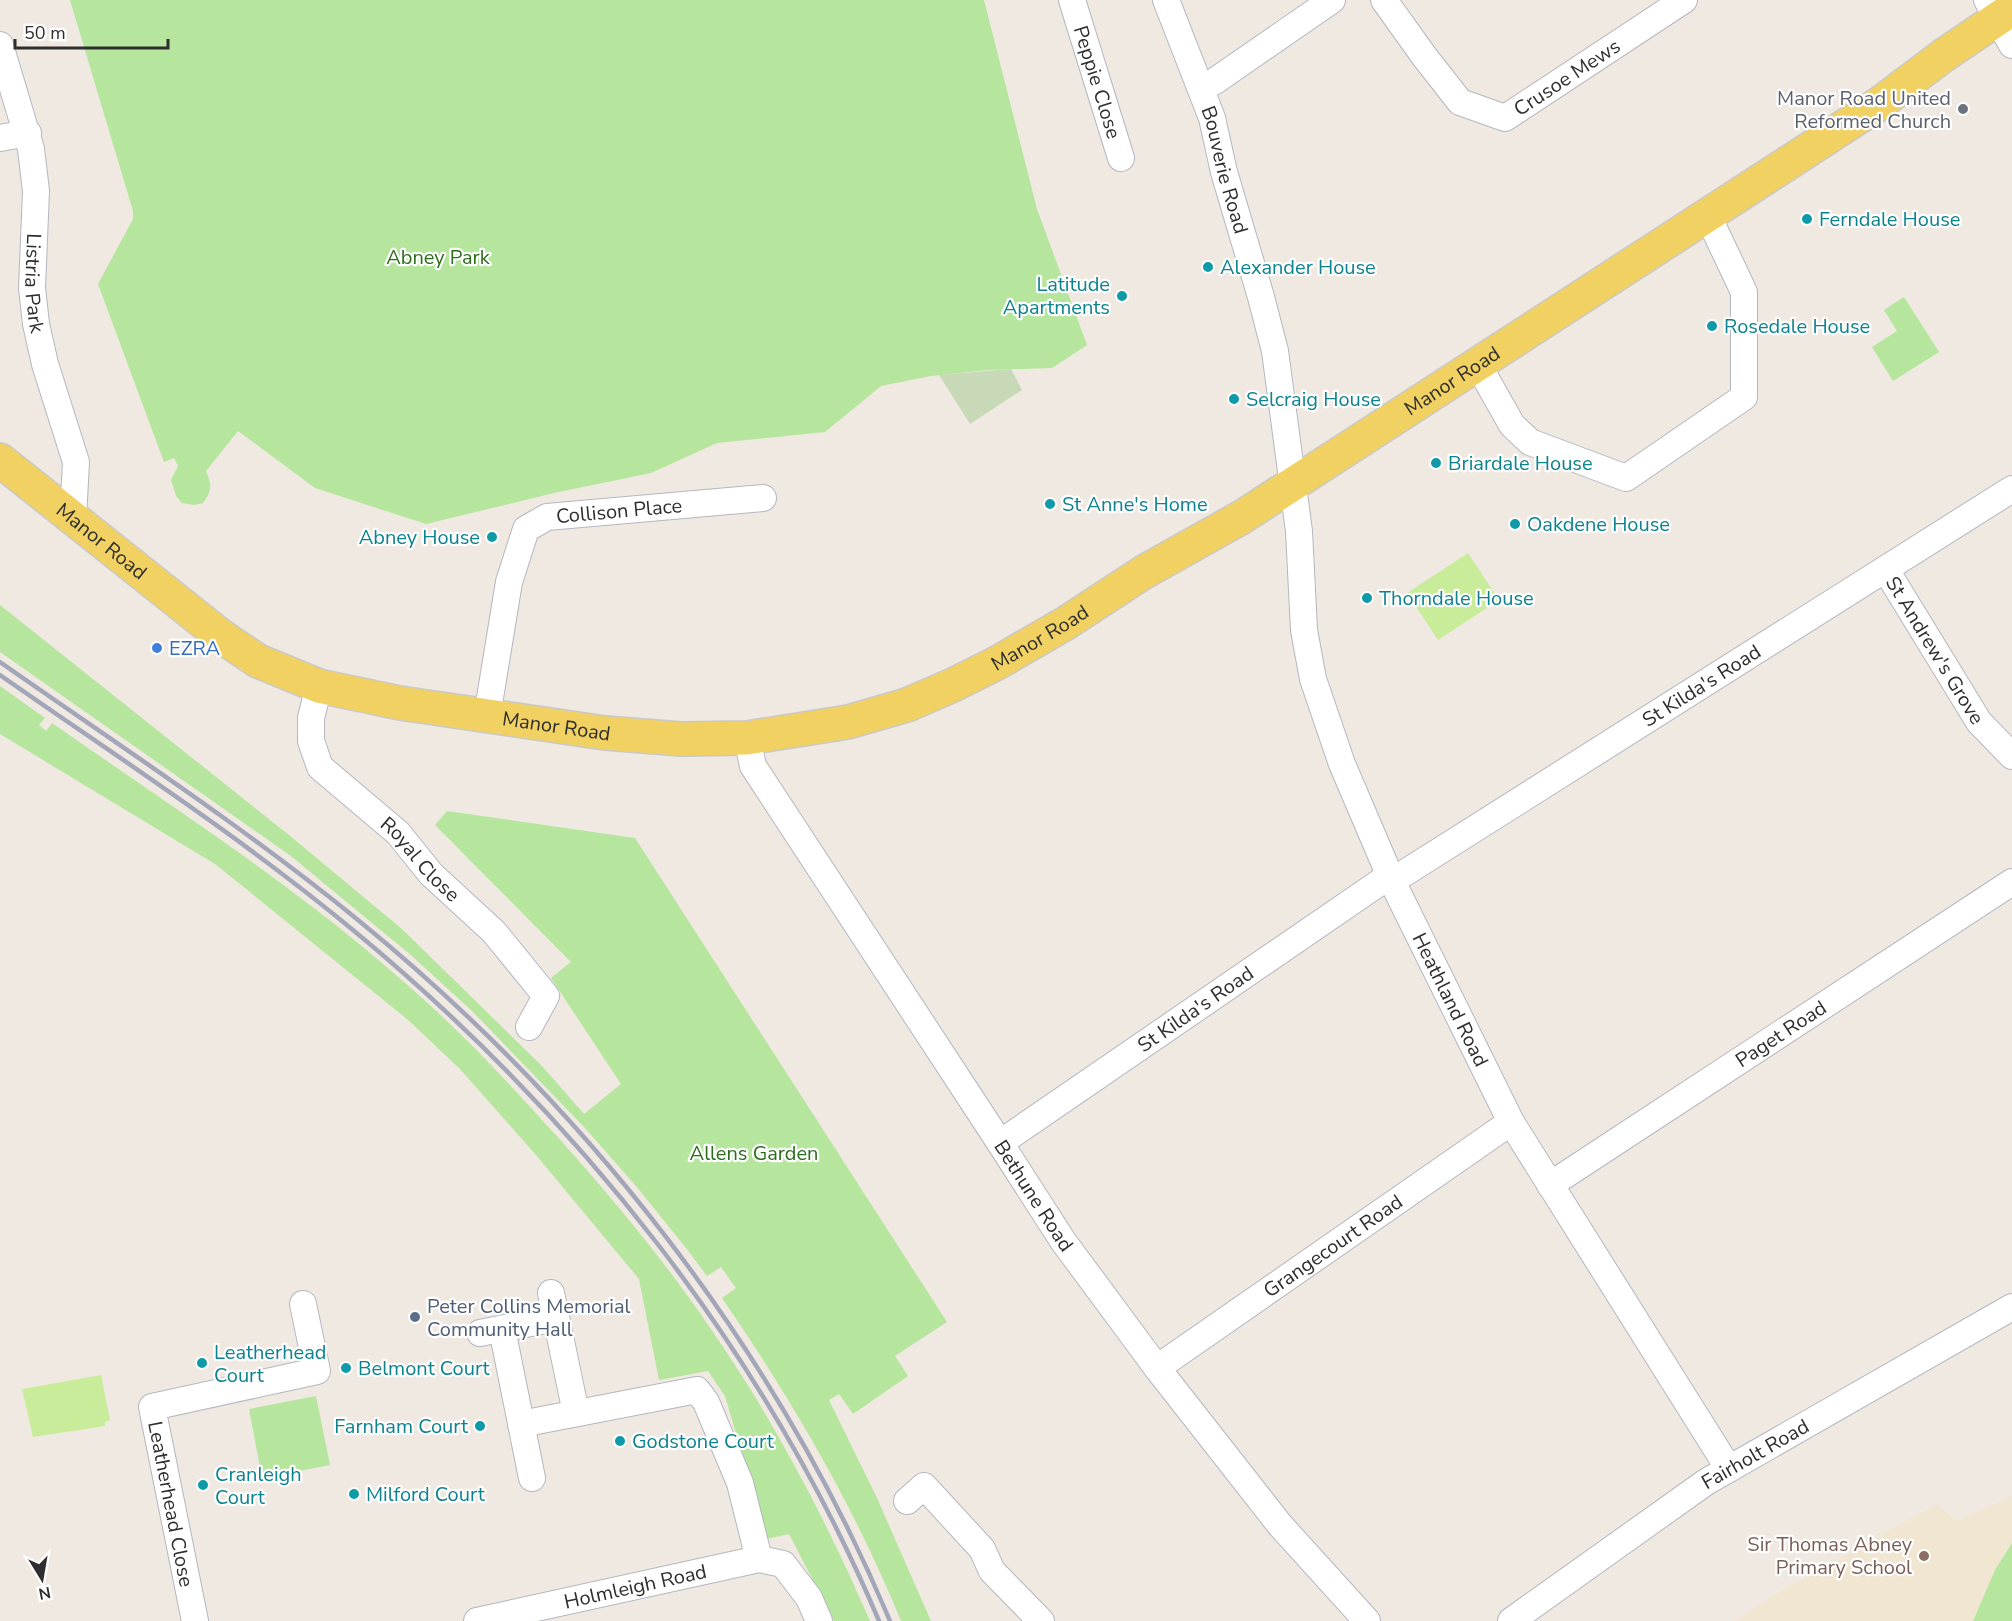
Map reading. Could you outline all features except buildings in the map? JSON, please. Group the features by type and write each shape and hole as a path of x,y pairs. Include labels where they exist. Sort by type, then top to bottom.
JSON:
{"main road":[{"name":"Manor Road","path":"0,460 220,636 258,661 319,686 400,703 605,733 681,740 747,738 848,722 907,705 953,686 1066,624 1144,572 1242,517 1879,104 1944,55 2002,18"}],"street":[{"name":"Bouverie Road","path":"1166,0 1212,118 1224,172 1262,297 1282,392 1292,486"},
{"path":"1201,88 1215,81 1332,0"},
{"name":"Crusoe Mews","path":"1384,0 1460,102 1505,118 1684,0"},
{"name":"Peppie Close","path":"1078,2 1121,158"},
{"name":"Listria Park","path":"0,45 28,133 36,191 31,267 36,324 45,364 76,462 73,518"},
{"path":"0,138 28,133"},
{"path":"1477,363 1512,426 1530,442 1626,478 1744,397 1744,292 1707,214"},
{"name":"Heathland Road","path":"1292,486 1299,531 1304,630 1313,680 1342,764 1391,879 1510,1122 1728,1469"},
{"name":"St Kilda's Road","path":"1000,1143 1391,879 2012,489"},
{"name":"Collison Place","path":"488,716 508,582 526,529 548,517 763,498"},
{"name":"St Andrew's Grove","path":"1886,570 1979,722 2012,756"},
{"name":"Royal Close","path":"319,686 311,718 310,741 320,767 398,833 431,874 494,932 520,963 546,996 529,1027"},
{"name":"Bethune Road","path":"747,738 753,766 1063,1241 1157,1368 1280,1525 1367,1621"},
{"name":"Paget Road","path":"1550,1185 2012,882"},
{"name":"Grangecourt Road","path":"1157,1368 1510,1122"},
{"path":"551,1293 576,1413"},
{"name":"Leatherhead Close","path":"195,1621 152,1407 318,1376 303,1304"},
{"name":"Fairholt Road","path":"1511,1621 1706,1482 2012,1307"},
{"path":"532,1478 521,1424 491,1331 556,1318"},
{"path":"521,1424 697,1390 702,1394 726,1445 740,1483 759,1559 783,1564 809,1598 819,1621"},
{"path":"907,1501 924,1486 982,1549 992,1571 1041,1621"},
{"name":"Holmleigh Road","path":"477,1621 759,1559"}],"shaded area":[{"name":"Sir Thomas Abney Primary School","path":"2012,1496 2012,1543 1995,1570 1973,1621 1735,1621 1776,1594 1937,1504 1956,1521"}],"green space":[{"name":"Abney Park","path":"70,0 984,0 1037,209 1087,345 1052,368 989,370 931,376 881,386 825,432 717,443 651,473 554,493 426,524 315,488 238,431 206,471 210,488 203,503 194,505 182,503 176,496 171,480 178,466 174,458 164,462 98,284 133,219 133,211"},
{"path":"1904,297 1939,352 1893,381 1872,347 1897,331 1884,310"},
{"path":"1011,369 1022,390 970,424 939,375"},
{"path":"1468,553 1499,600 1438,640 1407,593"},
{"name":"Allens Garden","path":"0,605 289,835 402,929 542,1066 584,1114 621,1084 551,978 571,962 435,825 447,811 635,838 947,1322 895,1356 908,1376 853,1414 839,1394 829,1400 877,1498 931,1621 901,1621 863,1536 820,1455 773,1375 722,1298 736,1288 721,1267 707,1276 636,1186 585,1128 473,1012 412,956 291,856 0,652"},
{"path":"0,686 45,718 39,725 46,731 52,723 272,876 314,908 416,993 508,1083 616,1204 706,1322 748,1385 786,1450 839,1552 870,1621 834,1621 789,1534 767,1539 725,1396 708,1371 659,1380 639,1279 536,1155 460,1069 407,1019 215,864 0,734"},
{"path":"101,1375 110,1420 105,1422 105,1426 33,1437 22,1389"},
{"path":"316,1396 330,1465 262,1478 249,1409"},
{"path":"2012,1543 2012,1621 1973,1621 1995,1570"}],"railway":[{"path":"0,662 181,788 315,886 442,993 522,1070 597,1152 667,1238 732,1328 791,1422 844,1520 890,1621"},
{"path":"0,675 179,799 311,896 436,1002 514,1078 588,1159 658,1244 722,1333 780,1425 833,1521 879,1621"}],"place":[{"name":"Manor Road United Reformed Church","path":"1963,109"},
{"name":"Ferndale House","path":"1807,219"},
{"name":"Alexander House","path":"1208,267"},
{"name":"Latitude Apartments","path":"1122,296"},
{"name":"Rosedale House","path":"1712,326"},
{"name":"Selcraig House","path":"1234,399"},
{"name":"Briardale House","path":"1436,463"},
{"name":"St Anne's Home","path":"1050,504"},
{"name":"Oakdene House","path":"1515,524"},
{"name":"Abney House","path":"492,537"},
{"name":"Thorndale House","path":"1367,598"},
{"name":"EZRA","path":"157,648"},
{"name":"Peter Collins Memorial Community Hall","path":"415,1317"},
{"name":"Leatherhead Court","path":"202,1363"},
{"name":"Belmont Court","path":"346,1368"},
{"name":"Farnham Court","path":"480,1426"},
{"name":"Godstone Court","path":"620,1441"},
{"name":"Cranleigh Court","path":"203,1485"},
{"name":"Milford Court","path":"354,1494"},
{"name":"Sir Thomas Abney Primary School","path":"1924,1556"}]}
